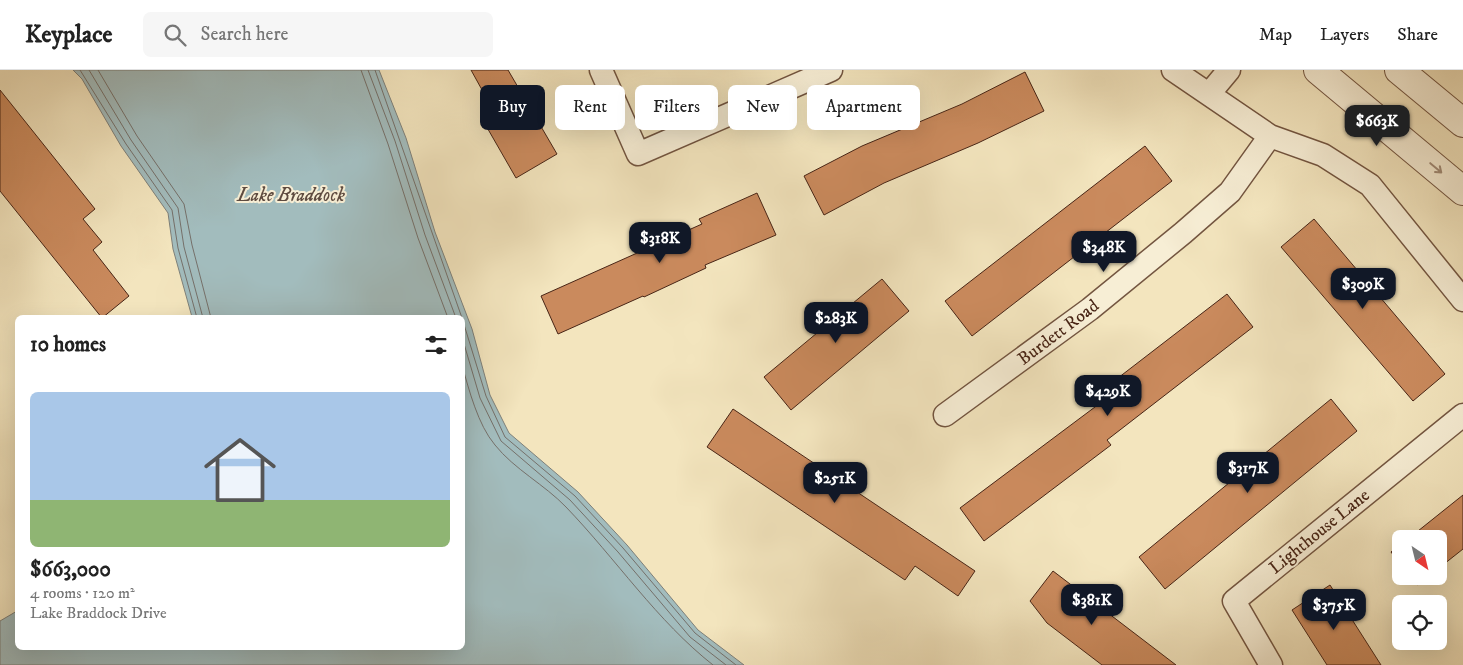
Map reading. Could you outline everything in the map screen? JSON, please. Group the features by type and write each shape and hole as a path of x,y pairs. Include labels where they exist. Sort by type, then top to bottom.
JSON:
{"street":[{"path":"601,70 638,154 830,70"},
{"path":"1174,70 1270,136 1323,155 1370,185 1463,300"},
{"path":"1209,94 1229,70"},
{"path":"1318,70 1463,191"},
{"path":"1399,70 1463,123"},
{"name":"Burdett Road","path":"945,415 1090,310 1230,192 1270,136"},
{"name":"Lighthouse Lane","path":"1271,665 1234,601 1463,415"}],"water":[{"name":"Lake Braddock","path":"73,70 379,70 406,138 435,232 472,329 490,395 509,433 578,492 627,545 698,630 744,665 0,665 0,621 15,612 15,650 465,650 465,315 191,315 173,249 168,213 121,146 82,79"}],"building":[{"path":"471,70 508,70 517,85 480,85"},
{"path":"1025,72 1044,111 978,143 884,183 824,215 804,176 862,146 900,130 920,130 920,122 962,104"},
{"path":"0,90 95,209 83,219 102,242 93,250 129,296 106,315 100,315 0,191"},
{"path":"488,130 543,130 557,154 516,178"},
{"path":"1145,146 1172,181 972,336 945,301"},
{"path":"757,193 776,235 705,265 706,268 558,334 541,296 702,224 699,219"},
{"path":"1314,219 1445,374 1413,401 1281,247"},
{"path":"882,279 909,311 791,410 764,377"},
{"path":"1227,294 1253,327 1107,440 1111,445 984,541 960,508 1111,395 1105,388"},
{"path":"1331,399 1357,431 1165,589 1139,557"},
{"path":"733,409 975,571 958,596 915,566 905,580 707,447"},
{"path":"1463,495 1463,549 1448,561 1448,530 1419,530"},
{"path":"1053,571 1176,665 1102,665 1047,623 1030,601"},
{"path":"1330,585 1381,665 1327,665 1292,610"}]}
